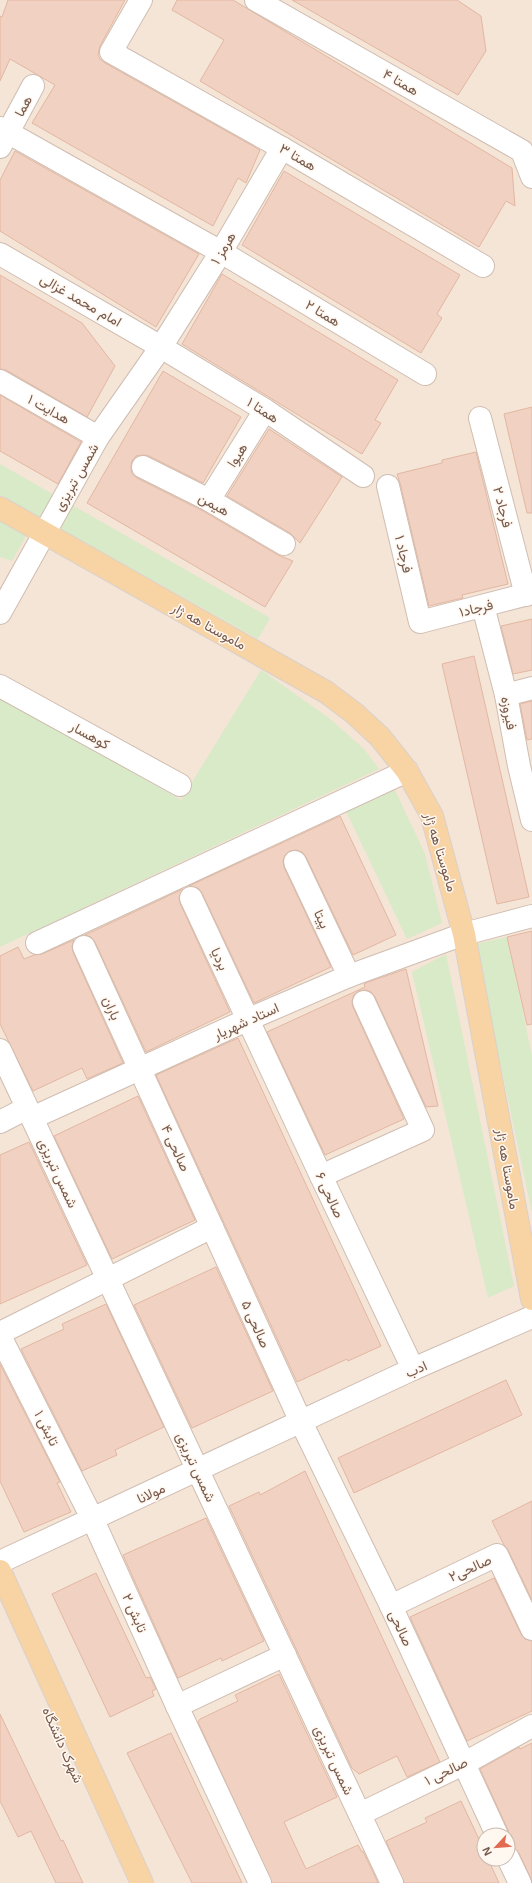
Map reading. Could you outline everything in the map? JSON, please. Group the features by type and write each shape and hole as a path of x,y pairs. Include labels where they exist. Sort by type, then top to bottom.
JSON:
{"main road":[{"name":"ماموستا هه ژار","path":"0,508 326,692 354,713 380,736 407,771 432,816 464,934 532,1299"},
{"path":"0,1571 142,1883"},
{"name":"شهرک دانشگاه","path":"0,1607 126,1883"}],"street":[{"name":"همتا ۳","path":"142,0 111,52 282,148 483,266"},
{"name":"همتا ۴","path":"256,0 522,151 532,177"},
{"name":"هما","path":"3,136 33,86"},
{"name":"همتا ۲","path":"3,136 221,252 425,374"},
{"name":"هرمز ۱","path":"161,347 221,252 282,148"},
{"name":"امام محمد غزالی","path":"0,254 161,347"},
{"name":"همتا ۱","path":"161,347 265,410 363,476"},
{"name":"شمس تبریزی","path":"0,613 98,436 161,347"},
{"name":"هدایت ۱","path":"0,381 98,436"},
{"name":"هیوا","path":"209,500 265,410"},
{"name":"فرجاد ۲","path":"480,418 529,594"},
{"name":"هیمن","path":"143,467 209,500 284,544"},
{"name":"فرجاد ۱","path":"388,486 420,622"},
{"name":"فرجاد۱","path":"420,622 529,594"},
{"name":"فیروزه","path":"483,606 526,764 532,820"},
{"name":"کوهسار","path":"0,686 180,784"},
{"path":"506,695 532,688"},
{"path":"37,943 407,771"},
{"name":"پیتا","path":"295,862 349,976"},
{"name":"بردیا","path":"191,898 249,1019"},
{"name":"استاد شهریار","path":"0,1122 30,1113 140,1069 249,1019 349,976 464,934 532,916"},
{"name":"باران","path":"84,947 140,1069"},
{"path":"321,1176 423,1130 364,1002"},
{"name":"صالحی ۶","path":"249,1019 321,1176 413,1370"},
{"name":"شمس تبریزی","path":"0,1050 392,1883"},
{"name":"صالحی ۴","path":"140,1069 212,1227"},
{"path":"0,1333 107,1278 212,1227"},
{"name":"صالحی ۵","path":"212,1227 301,1422"},
{"name":"ادب","path":"301,1422 532,1317"},
{"name":"تابش ۱","path":"0,1336 93,1520"},
{"name":"مولانا","path":"0,1562 301,1422"},
{"name":"صالحی","path":"301,1422 391,1606 493,1827"},
{"name":"تابش ۲","path":"93,1520 176,1706 260,1883"},
{"name":"صالحی۲","path":"391,1606 497,1555 532,1629"},
{"path":"176,1706 285,1655"},
{"name":"صالحی ۱","path":"360,1814 463,1764 532,1726"},
{"path":"512,1867 520,1883"}],"shaded area":[{"path":"0,0 532,0 532,1883 0,1883"}],"green space":[{"path":"0,464 270,618 258,639 0,495"},
{"path":"0,517 27,534 12,561 0,557"},
{"path":"261,670 329,718 364,749 379,769 0,947 0,696 181,800"},
{"path":"394,788 425,854 442,923 407,939 346,811"},
{"path":"507,937 532,1056 532,1213 475,944"},
{"path":"446,954 514,1286 488,1298 412,972"}],"building":[{"path":"8,0 125,0 100,46 98,55 100,59 260,150 246,183 238,178 213,226 32,123 55,85 10,59 0,81 0,16 2,17"},
{"path":"177,0 233,0 512,168 515,206 506,201 479,247 200,81 224,40 172,10"},
{"path":"292,0 457,0 481,16 486,51 458,95"},
{"path":"15,151 199,254 156,327 0,231 0,180"},
{"path":"284,171 460,275 437,314 442,318 421,353 242,245"},
{"path":"222,274 398,380 375,420 381,423 362,454 182,344"},
{"path":"0,275 82,323 115,366 87,417 6,370 0,369"},
{"path":"163,371 241,417 203,483 149,456 143,455 136,456 132,461 132,474 137,478 203,511 278,555 293,561 265,607 87,503"},
{"path":"0,395 81,442 58,484 0,451"},
{"path":"532,407 532,513 527,513 504,414"},
{"path":"269,429 342,477 300,543 290,533 227,496"},
{"path":"476,452 508,584 462,595 463,598 429,606 397,474 442,463 442,460"},
{"path":"532,619 532,670 513,674 501,626"},
{"path":"474,656 529,897 497,904 442,664"},
{"path":"532,701 532,739 527,740 520,704"},
{"path":"340,816 396,935 353,955 306,857 302,852 296,850 290,851 285,855 283,861 284,867 331,967 254,1003 202,893 198,888 189,886"},
{"path":"183,889 179,897 180,903 230,1012 146,1052 95,942 91,937 85,935"},
{"path":"532,931 532,1024 527,1025 507,937"},
{"path":"74,940 72,946 73,952 123,1063 87,1079 82,1068 33,1091 0,1024 0,956 18,947 24,959 42,954"},
{"path":"406,969 438,1106 426,1107 375,997 371,992 366,990 359,991 354,995 352,1001 353,1007 404,1119 325,1155 267,1032 365,987 364,984 368,982"},
{"path":"238,1038 381,1346 348,1361 347,1359 297,1382 156,1075"},
{"path":"138,1096 195,1220 112,1259 54,1136"},
{"path":"29,1142 87,1265 0,1304 0,1155"},
{"path":"216,1267 273,1391 192,1428 134,1305"},
{"path":"106,1304 164,1427 115,1450 117,1455 82,1471 21,1349 64,1329 62,1324"},
{"path":"0,1364 60,1482 57,1483 71,1512 24,1532 0,1481"},
{"path":"506,1380 522,1415 354,1493 338,1458"},
{"path":"305,1471 440,1762 407,1777 397,1756 359,1774 352,1768 229,1506 259,1492 260,1495"},
{"path":"532,1501 532,1600 492,1521"},
{"path":"206,1518 264,1641 222,1661 221,1658 178,1678 123,1555"},
{"path":"96,1573 146,1678 150,1677 156,1689 152,1691 154,1696 110,1717 52,1594"},
{"path":"494,1578 521,1634 525,1639 532,1641 532,1711 467,1741 410,1617"},
{"path":"279,1674 337,1797 284,1822 306,1869 358,1845 362,1852 363,1851 378,1883 272,1883 198,1722 200,1719 238,1701 235,1695"},
{"path":"0,1714 61,1841 63,1840 83,1883 56,1883 31,1831 18,1837 0,1801"},
{"path":"171,1733 242,1883 192,1883 127,1753"},
{"path":"532,1743 532,1881 519,1853 516,1850 516,1827 507,1827 480,1769 519,1747 520,1749"},
{"path":"461,1801 476,1833 476,1867 492,1867 499,1883 404,1883 386,1841 427,1822 425,1818"}]}
